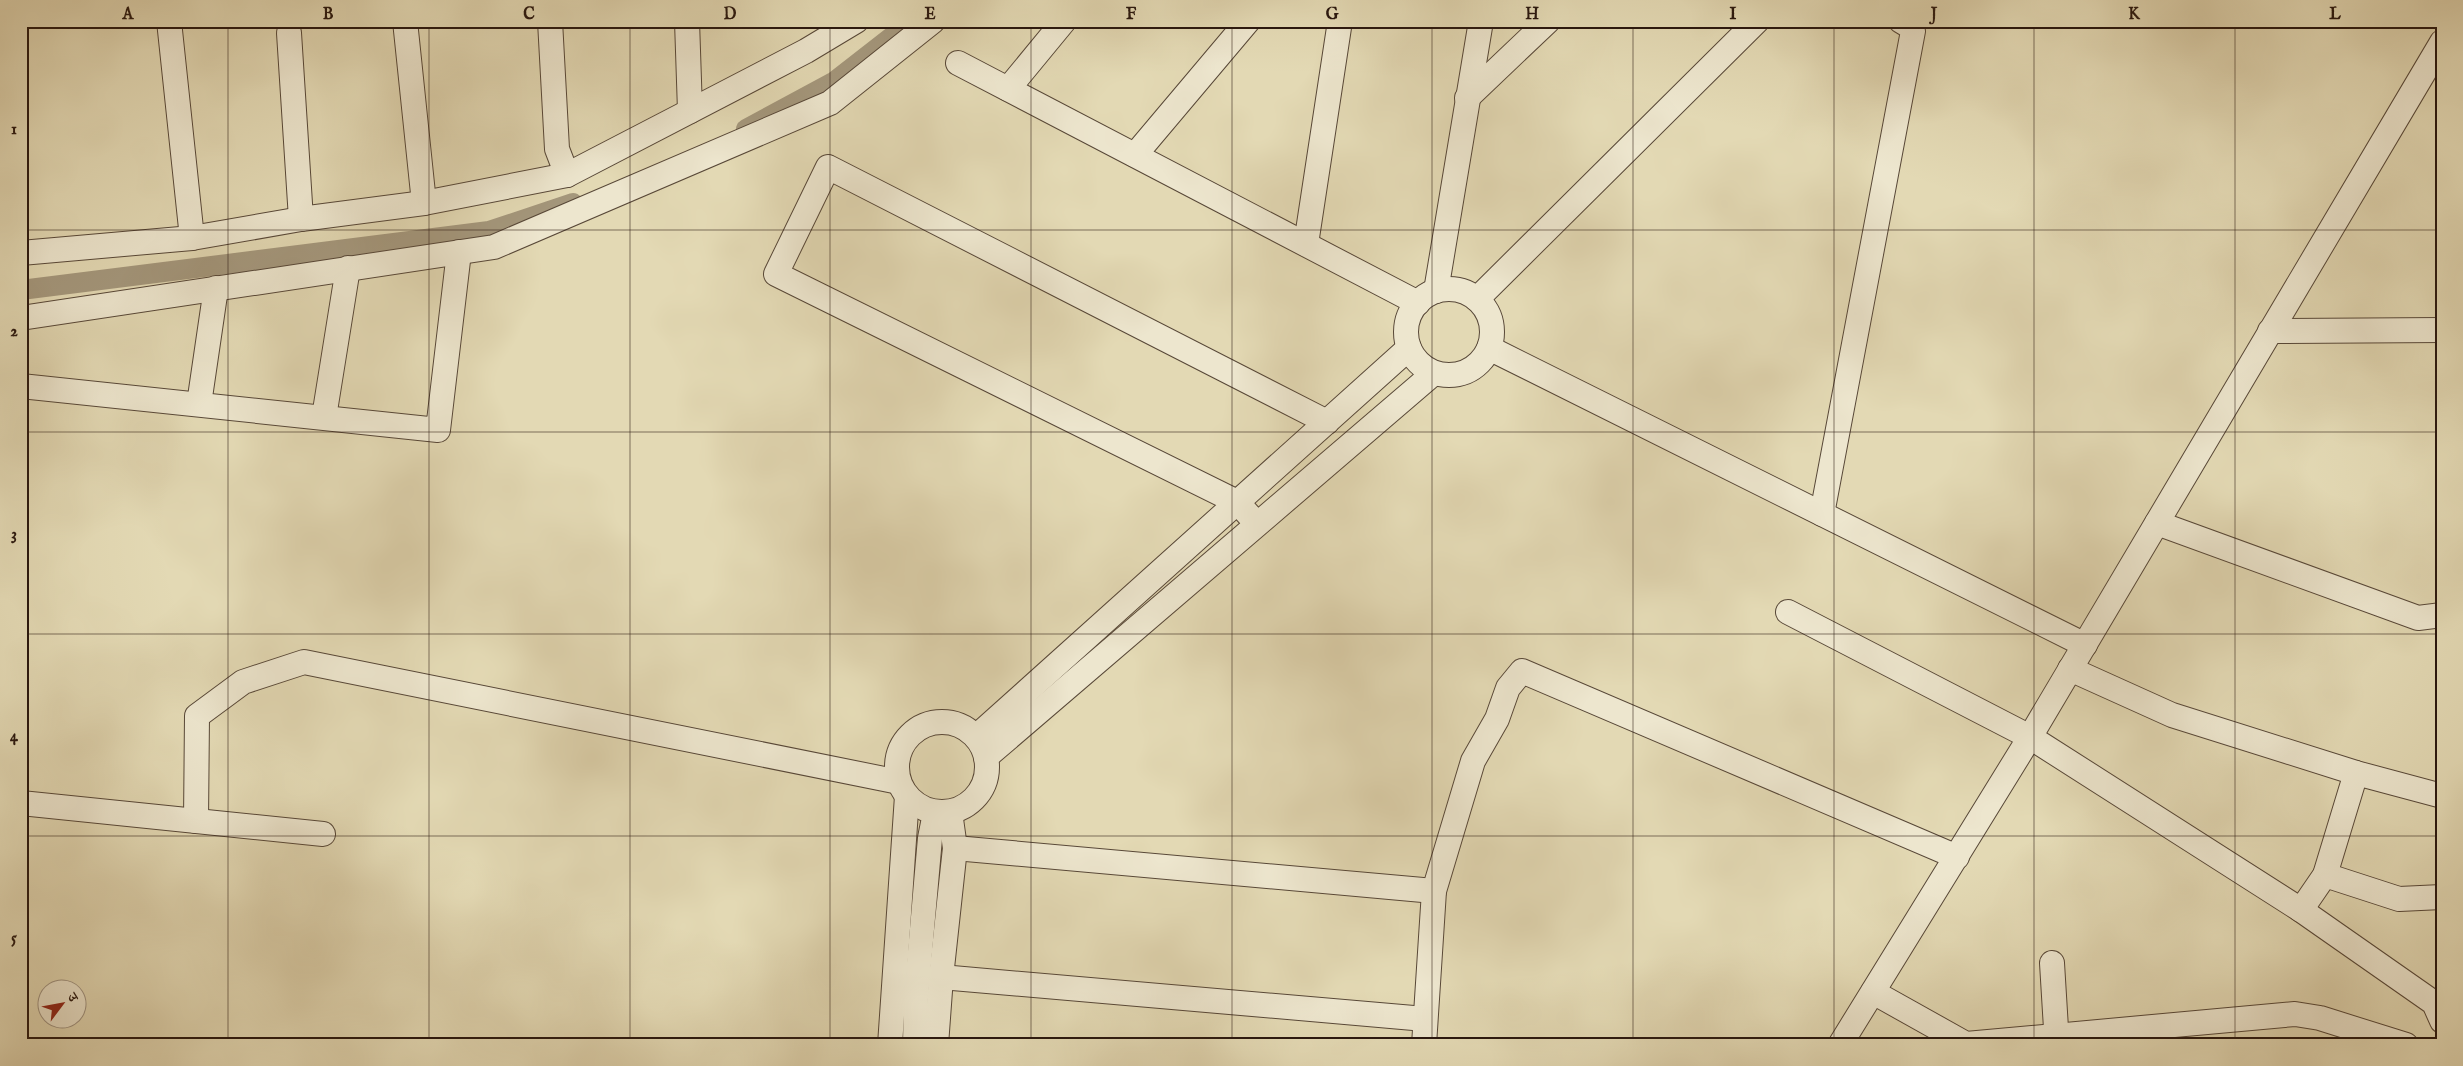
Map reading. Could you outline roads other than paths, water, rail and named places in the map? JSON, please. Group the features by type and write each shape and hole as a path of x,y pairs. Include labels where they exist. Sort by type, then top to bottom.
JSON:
{"street":[{"path":"170,21 192,238"},
{"path":"405,21 424,203"},
{"path":"550,21 556,149 567,175"},
{"path":"687,21 690,111"},
{"path":"21,318 494,247 830,103 933,21"},
{"path":"1008,89 1064,21"},
{"path":"1135,155 1248,21"},
{"path":"1306,244 1340,21"},
{"path":"958,63 1306,244 1427,297 1451,289 1465,292 1477,299 1486,309 1491,322 1490,348 1483,359 1467,371 1447,376 1434,373 1415,359 1409,348 1406,335 1407,320 1427,297 1481,21"},
{"path":"1467,98 1548,21"},
{"path":"1477,299 1757,21"},
{"path":"1822,514 1913,31 1911,27 1901,21"},
{"path":"21,254 192,238 301,219 424,203 567,175 806,51 847,24"},
{"path":"289,33 301,219"},
{"path":"1840,1045 2030,737 2442,42"},
{"path":"1258,524 1237,502 776,274 828,167 1327,422"},
{"path":"21,386 438,430 459,252"},
{"path":"324,417 348,268"},
{"path":"199,404 216,288"},
{"path":"2270,331 2442,330"},
{"path":"981,747 1093,632 1409,348"},
{"path":"1490,348 2085,645"},
{"path":"981,747 1110,650 1434,373"},
{"path":"1368,385 1391,410"},
{"path":"2157,523 2418,618 2442,615"},
{"path":"1173,560 1190,581"},
{"path":"1788,612 2030,737 2300,910 2439,1009"},
{"path":"1093,632 1110,650"},
{"path":"196,821 197,716 242,682 304,662 903,789 919,806 943,812 964,807 976,798 984,786 987,771 981,747 959,726 946,722 934,723 919,728 907,738 900,752 897,767 903,789 904,996 915,1045"},
{"path":"2070,669 2172,715 2356,773 2442,796"},
{"path":"1424,1045 1434,891 1473,760 1497,719 1508,688 1522,671 1957,857"},
{"path":"2300,910 2325,875 2356,773"},
{"path":"21,803 323,834"},
{"path":"936,1045 941,977 955,848 943,812"},
{"path":"890,1045 904,996 930,838 943,812"},
{"path":"955,848 1434,891"},
{"path":"2325,875 2399,899 2442,898"},
{"path":"2052,963 2057,1039"},
{"path":"941,977 1425,1019"},
{"path":"1873,992 1966,1044 2057,1039 2295,1014 2320,1018 2406,1045"}],"waterway":[{"path":"746,129 835,81 912,21"},
{"path":"21,290 489,231 573,203"}]}
